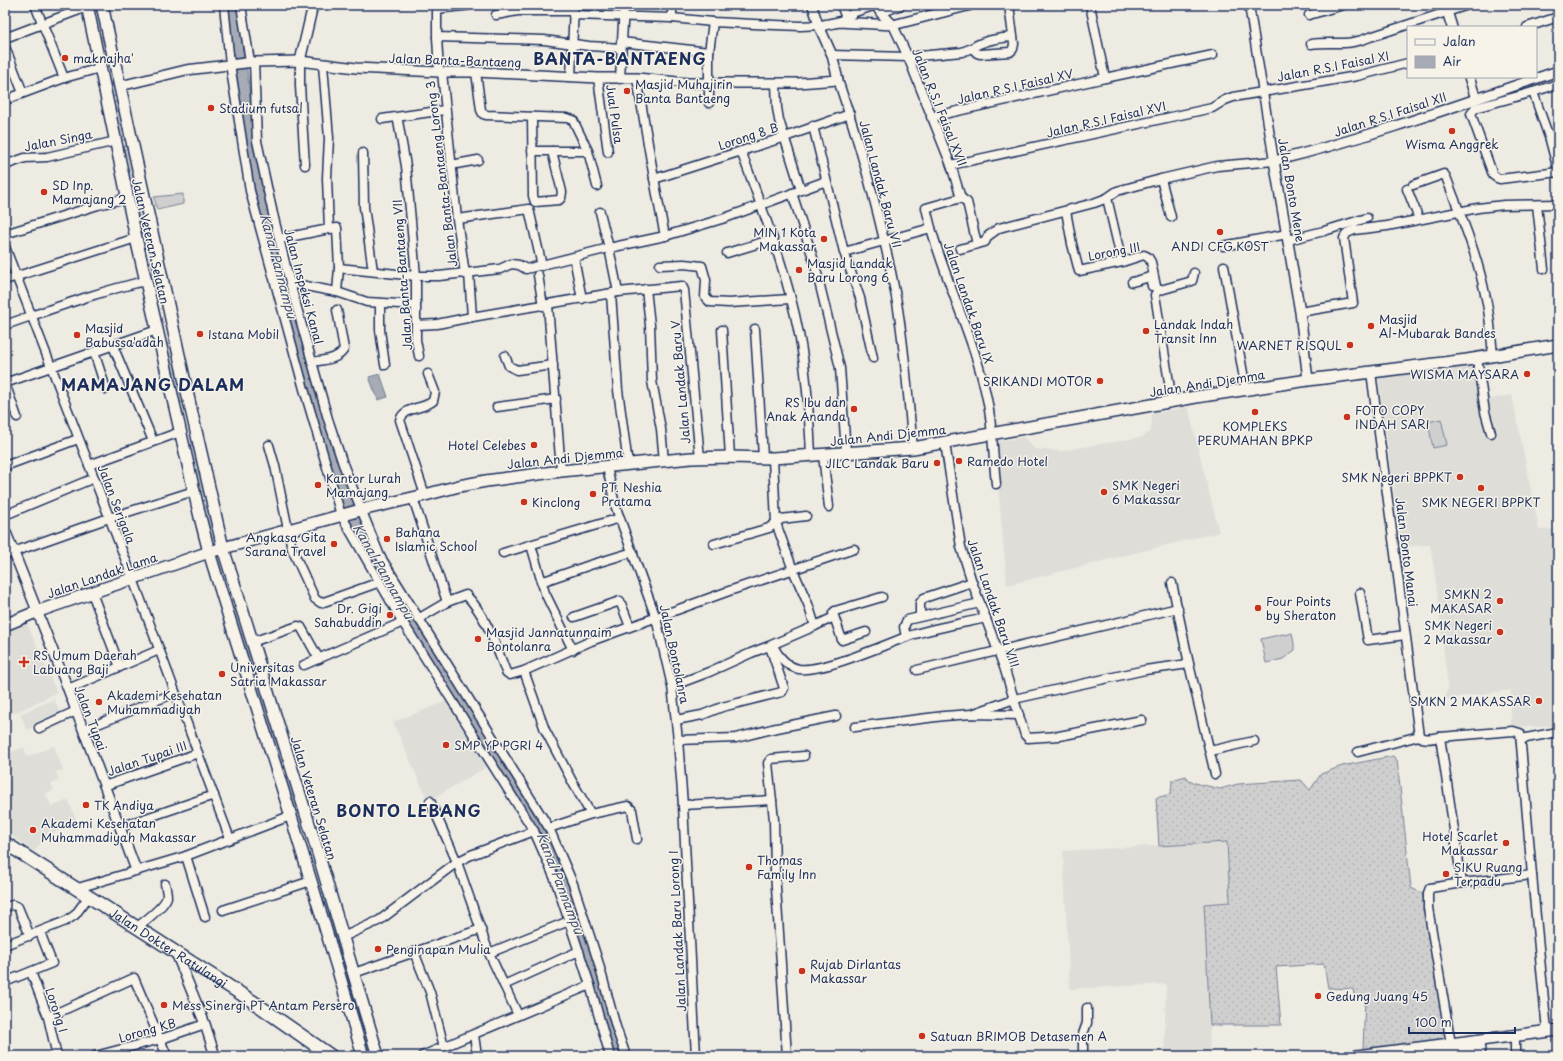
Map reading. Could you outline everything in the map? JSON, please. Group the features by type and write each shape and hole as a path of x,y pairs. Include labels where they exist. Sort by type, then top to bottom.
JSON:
{"main road":[{"name":"Jalan Veteran Selatan","path":"104,5 107,27 156,251 223,548 354,973 378,1056"},
{"name":"Jalan Veteran Selatan","path":"87,6 145,281 158,330 180,432 209,552 290,816 336,957 363,1056"},
{"path":"92,31 107,27"},
{"path":"140,255 156,251"},
{"name":"Jalan Andi Djemma","path":"223,548 343,514 486,481 561,471 700,458 768,458 913,448 1172,401 1308,380 1493,356 1558,345"},
{"path":"175,407 190,405"},
{"path":"209,552 223,548"},
{"name":"Jalan Landak Lama","path":"5,625 36,612 209,552"},
{"path":"277,774 292,770"},
{"name":"Jalan Dokter Ratulangi","path":"5,843 78,888 252,1001 330,1056"},
{"path":"1357,1056 1451,1044 1550,1028"},
{"path":"1431,1056 1480,1051 1515,1042 1558,1037"}],"street":[{"path":"35,5 64,78"},
{"path":"224,5 250,191 304,389 343,514 403,622 534,832 555,879 590,985 610,1056"},
{"name":"Jalan Inspeksi Kanal","path":"241,5 250,62 257,141 279,240 328,419 359,510 380,556 549,828 572,884 598,961 616,1027 626,1056"},
{"path":"305,165 300,62 314,5"},
{"name":"Jalan Banta-Bantaeng Lorong 3","path":"471,5 438,9 437,37 457,219 467,273 472,317"},
{"path":"620,79 624,5"},
{"path":"672,5 672,18"},
{"path":"812,5 819,25"},
{"path":"841,5 843,20"},
{"path":"843,20 855,12 876,5 881,13 893,25"},
{"path":"881,13 901,5"},
{"path":"496,15 522,10 574,11 623,18 672,18 713,22 801,26 819,25 843,20 893,25 947,8 971,5"},
{"path":"972,48 980,54 1010,52 1013,49 1009,5"},
{"path":"1090,5 1105,78"},
{"name":"Jalan Bonto Mene","path":"1248,5 1288,237 1300,312 1308,380"},
{"path":"1309,15 1343,5"},
{"path":"1311,44 1324,42 1351,43 1446,9 1468,5"},
{"path":"5,38 87,6"},
{"path":"1446,9 1452,26"},
{"path":"571,77 571,44 574,11"},
{"path":"1529,26 1558,17"},
{"path":"708,103 709,52 713,22"},
{"name":"Jalan Landak Baru VII","path":"819,25 832,56 838,80 850,114 885,240 902,337 913,448"},
{"name":"Jalan R.S.I Faisal XVII","path":"893,25 908,57 951,165 961,198 968,202 977,244"},
{"path":"437,37 544,40 571,44 621,45 709,52"},
{"path":"832,56 908,57 962,52 992,40 1013,37"},
{"path":"5,47 23,93"},
{"name":"Jalan R.S.I Faisal XV","path":"931,117 1213,55"},
{"name":"Jalan Banta-Bantaeng","path":"120,86 186,70 250,62 300,62 356,68 440,72 476,72 620,79 637,78 688,83 798,83 838,80"},
{"name":"Jalan R.S.I Faisal XI","path":"1263,92 1358,76 1407,63"},
{"path":"322,65 329,138 327,178 329,229"},
{"path":"5,100 64,78 100,68"},
{"name":"Jalan R.S.I Faisal XII","path":"1274,161 1304,154 1558,71"},
{"path":"476,72 483,114 572,118 588,151 597,186"},
{"name":"Jual Pulsa","path":"598,78 608,152"},
{"path":"637,78 665,236"},
{"path":"1469,78 1476,99"},
{"path":"776,83 777,108 801,190"},
{"path":"1533,92 1550,140 1558,171 1497,178 1493,175 1471,114 1476,108 1558,84"},
{"name":"Jalan R.S.I Faisal XVI","path":"951,165 1212,108 1229,98 1263,92"},
{"path":"382,119 398,119 412,113 446,110"},
{"name":"Lorong 8 B","path":"654,179 785,137 850,114"},
{"path":"532,117 533,199 537,203 561,198 562,192 552,151"},
{"name":"Jalan Banta-Bantaeng VII","path":"398,119 410,204 416,276 416,325 417,349 419,356"},
{"path":"813,126 844,252 860,298 873,358"},
{"name":"Jalan Singa","path":"5,165 25,158 48,157 116,141"},
{"path":"532,151 588,151"},
{"path":"741,151 773,239 799,333 808,393 811,455"},
{"path":"364,153 364,207 373,271"},
{"path":"451,165 478,160"},
{"path":"960,249 985,242 988,236 999,228 1094,203 1107,198 1117,191 1161,179 1224,165 1274,161"},
{"path":"1419,219 1410,187 1444,174 1478,264 1490,321 1493,356"},
{"path":"1161,179 1171,217"},
{"path":"339,268 416,276 439,276 500,269 511,264 519,264 526,269 609,248 665,236 725,218 826,181"},
{"path":"792,193 814,261 840,368 846,452"},
{"path":"5,234 98,204 127,198"},
{"name":"Jalan Landak Baru IX","path":"961,198 926,208 938,252 972,346 988,400 996,484"},
{"path":"1107,198 1122,262"},
{"path":"1300,312 1353,303 1344,238 1347,234 1354,230 1387,226 1419,219 1504,205 1558,204"},
{"path":"1537,205 1544,269"},
{"path":"457,219 529,210 542,266"},
{"name":"Lorong III","path":"1066,211 1079,271 1122,262 1144,255 1148,257 1151,262 1156,293"},
{"path":"600,212 609,248 615,293 618,390 628,464"},
{"path":"1223,246 1324,231 1366,218"},
{"path":"279,240 336,228 338,230 339,268 337,292"},
{"path":"844,252 931,228"},
{"path":"5,280 136,238"},
{"path":"727,253 773,239"},
{"name":"Jalan Serigala","path":"5,247 133,579 230,839"},
{"path":"574,258 582,299"},
{"path":"660,265 684,264 702,266 704,268 706,280 705,297 710,302 729,303 790,299"},
{"path":"1224,266 1246,390"},
{"path":"1156,293 1192,281 1194,272"},
{"path":"538,275 546,305 553,365 561,471"},
{"path":"1132,282 1150,277 1156,293 1172,401"},
{"path":"5,325 62,304 110,289 145,281"},
{"path":"290,282 337,292 367,302 416,304"},
{"name":"Jalan Landak Baru V","path":"646,289 681,285 684,290 700,458"},
{"path":"416,325 437,324 646,289 650,325 652,381 661,429 664,461"},
{"path":"380,303 380,330 385,366"},
{"path":"312,362 335,358 341,354 344,349 337,310"},
{"path":"755,329 776,523 793,570 808,604 815,626"},
{"path":"17,417 5,383 158,330"},
{"path":"722,330 730,457"},
{"path":"113,346 152,441"},
{"path":"94,352 106,389"},
{"path":"505,356 509,366 517,370 553,365"},
{"path":"1477,358 1485,412 1492,432"},
{"name":"Jalan Bonto Manai","path":"1371,372 1419,736"},
{"path":"425,495 400,420 406,411 424,406 433,401 434,392 428,374"},
{"path":"497,407 556,399"},
{"path":"89,465 180,432"},
{"path":"5,466 78,439"},
{"name":"Jalan Landak Baru VIII","path":"945,443 961,547 972,582 998,650 1025,735 1028,738 1034,738 1073,734 1142,720"},
{"path":"269,445 292,549 315,599 318,602 330,600 380,582"},
{"path":"823,455 828,507"},
{"name":"Jalan Bontolanra","path":"607,467 615,505 656,616 672,686 683,805"},
{"path":"5,515 94,478"},
{"path":"9,554 109,518 194,491"},
{"path":"413,498 447,602"},
{"path":"714,544 769,528 785,518 806,516"},
{"path":"503,553 620,518"},
{"name":"Jalan Tupai","path":"5,530 9,554 36,612 68,689 136,870"},
{"path":"531,545 545,593 573,647"},
{"path":"573,647 729,590 793,570 854,548"},
{"path":"541,582 590,564 633,552"},
{"path":"920,616 920,603 924,598 972,582"},
{"path":"1172,583 1189,664 1215,774"},
{"path":"92,593 120,667"},
{"path":"1360,593 1368,640 1405,635"},
{"path":"418,619 447,602 463,595 467,596 494,640 506,672 510,675 524,671 573,647 629,624 656,616"},
{"path":"866,632 842,640 833,613 835,611 882,597"},
{"path":"574,617 620,601 629,624"},
{"path":"906,637 904,623 907,620 980,603"},
{"path":"917,670 1178,608"},
{"path":"672,686 771,646 834,617"},
{"path":"771,646 787,664 797,669 806,669 834,662 906,637 986,618"},
{"path":"304,665 403,622"},
{"path":"252,642 298,626 301,627 319,659"},
{"path":"676,720 702,715 722,707 782,692 784,688 771,646"},
{"path":"68,689 159,650"},
{"path":"972,714 1014,700 1145,670 1189,664"},
{"path":"524,671 545,730 591,814"},
{"path":"83,730 175,693"},
{"path":"40,728 76,711"},
{"path":"855,727 972,714 1018,715"},
{"path":"678,740 736,738 836,716"},
{"path":"1358,752 1419,736 1420,738 1426,739 1518,731 1520,733 1532,875 1550,1028"},
{"path":"1521,739 1558,732"},
{"path":"1440,737 1462,883"},
{"path":"1210,750 1254,741"},
{"name":"Jalan Tupai III","path":"104,786 198,753"},
{"path":"787,1056 772,800 768,763 771,759 804,756"},
{"path":"120,828 214,795"},
{"path":"683,805 772,800"},
{"path":"430,801 457,862 489,953 518,1015"},
{"name":"Jalan Landak Baru Lorong I","path":"683,805 696,1056"},
{"path":"549,828 591,814 624,806 630,807 632,810 637,839"},
{"path":"78,888 186,856 290,816"},
{"path":"343,937 380,920 457,862 471,855 534,832"},
{"path":"186,856 205,917"},
{"path":"1451,1044 1428,908 1428,893 1430,888 1436,886 1532,875"},
{"path":"223,910 311,881"},
{"path":"137,927 158,909 165,900 167,896 165,884"},
{"path":"5,945 40,932 71,918 89,896"},
{"path":"5,907 13,905 18,907 30,936"},
{"path":"489,953 569,921"},
{"path":"354,973 481,929"},
{"path":"5,982 52,963 40,932"},
{"path":"504,985 579,951"},
{"path":"414,952 430,992 444,1047"},
{"path":"176,953 206,1024 215,1056"},
{"name":"Lorong I","path":"31,972 48,1017 57,1056"},
{"path":"48,1017 134,978 167,1056"},
{"path":"422,1056 590,985"},
{"path":"1084,1056 1082,1034 1087,1023 1087,1008"},
{"name":"Lorong KB","path":"95,1056 161,1039 206,1024"},
{"path":"474,1034 477,1056"},
{"path":"1515,1042 1515,1056"}],"shaded area":[{"path":"1473,366 1481,368 1485,393 1490,399 1512,395 1539,530 1558,529 1558,725 1541,727 1511,726 1511,690 1444,699 1448,688 1435,575 1430,545 1402,547 1378,376"},
{"name":"SMK Negeri 6 Makassar","path":"1188,407 1219,532 1007,585 994,442 1024,437 1034,449 1061,451 1142,437 1151,431 1152,414"},
{"name":"RS Umum Daerah Labuang Baji","path":"26,621 57,693 5,717 5,630"},
{"path":"54,699 61,715 27,730 20,714"},
{"path":"447,701 490,765 428,801 393,722"},
{"path":"54,746 63,770 56,772 59,780 51,784 54,790 45,794 52,807 68,800 78,824 52,833 49,831 34,852 5,831 5,755 24,747 27,757"},
{"path":"1227,842 1230,902 1204,904 1210,1025 1209,1056 1164,1056 1166,984 1070,989 1063,851"}],"green space":[{"path":"109,35 122,95 107,98 94,39"},
{"path":"123,100 131,139 116,141 108,103"},
{"path":"128,145 147,237 141,238 122,147"},
{"path":"183,194 183,204 157,210 154,197"},
{"path":"158,260 167,299 151,303 141,263"},
{"path":"176,342 189,401 174,404 161,345"},
{"path":"1441,419 1447,445 1433,448 1428,422"},
{"path":"199,442 218,525 203,530 184,447"},
{"path":"241,605 289,761 274,765 227,610"},
{"path":"1292,633 1295,650 1283,659 1266,663 1261,639"},
{"path":"1393,756 1397,760 1411,888 1422,893 1447,1039 1363,1049 1365,998 1355,999 1353,989 1328,988 1324,964 1276,967 1281,1025 1210,1025 1204,904 1230,902 1227,842 1159,846 1156,798 1171,794 1172,780 1186,776 1195,783 1220,789 1238,784 1301,780 1310,790 1321,774 1342,766"},
{"path":"293,774 310,826 295,830 279,779"},
{"path":"356,978 376,1048 362,1052 342,982"}],"water":[{"name":"Kanal Pannampu","path":"228,5 237,5 247,70 255,140 324,421 368,541 547,832 576,901 623,1056 612,1056 569,912 545,844 370,560 343,510 311,407 254,195 233,60"},
{"path":"380,374 388,397 378,400 369,377"}],"place":[{"name":"maknajha'","path":"65,58"},
{"name":"Masjid Muhajirin Banta Bantaeng","path":"627,91"},
{"name":"Stadium futsal","path":"211,108"},
{"name":"Wisma Anggrek","path":"1452,131"},
{"name":"SD Inp. Mamajang 2","path":"44,192"},
{"name":"ANDI CFG KOST","path":"1220,232"},
{"name":"MIN 1 Kota Makassar","path":"824,239"},
{"name":"Masjid Landak Baru Lorong 6","path":"799,270"},
{"name":"Masjid Al-Mubarak Bandes","path":"1371,326"},
{"name":"Landak Indah Transit Inn","path":"1146,331"},
{"name":"Istana Mobil","path":"200,334"},
{"name":"Masjid Babussa'adah","path":"77,335"},
{"name":"WARNET RISQUL","path":"1350,345"},
{"name":"WISMA MAYSARA","path":"1527,374"},
{"name":"SRIKANDI MOTOR","path":"1100,381"},
{"name":"RS Ibu dan Anak Ananda","path":"854,409"},
{"name":"KOMPLEKS PERUMAHAN BPKP","path":"1255,412"},
{"name":"FOTO COPY INDAH SARI","path":"1347,417"},
{"name":"Hotel Celebes","path":"534,445"},
{"name":"Ramedo Hotel","path":"959,461"},
{"name":"JILC Landak Baru","path":"937,463"},
{"name":"SMK Negeri BPPKT","path":"1460,477"},
{"name":"Kantor Lurah Mamajang","path":"318,485"},
{"name":"SMK NEGERI BPPKT","path":"1481,488"},
{"name":"SMK Negeri 6 Makassar","path":"1104,492"},
{"name":"PT. Neshia Pratama","path":"593,494"},
{"name":"Kinclong","path":"524,502"},
{"name":"Bahana Islamic School","path":"387,539"},
{"name":"Angkasa Gita Sarana Travel","path":"334,544"},
{"name":"SMKN 2 MAKASAR","path":"1500,601"},
{"name":"Four Points by Sheraton","path":"1258,608"},
{"name":"Dr. Gigi Sahabuddin","path":"390,615"},
{"name":"SMK Negeri 2 Makassar","path":"1500,632"},
{"name":"Masjid Jannatunnaim Bontolanra","path":"478,639"},
{"name":"RS Umum Daerah Labuang Baji","path":"24,662"},
{"name":"Universitas Satria Makassar","path":"222,674"},
{"name":"SMKN 2 MAKASSAR","path":"1539,701"},
{"name":"Akademi Kesehatan Muhammadiyah","path":"99,702"},
{"name":"SMP YP PGRI 4","path":"446,745"},
{"name":"TK Andiya","path":"86,805"},
{"name":"Akademi Kesehatan Muhammadiyah Makassar","path":"33,830"},
{"name":"Hotel Scarlet Makassar","path":"1506,843"},
{"name":"Thomas Family Inn","path":"749,867"},
{"name":"SIKU Ruang Terpadu","path":"1446,874"},
{"name":"Penginapan Mulia","path":"378,949"},
{"name":"Rujab Dirlantas Makassar","path":"802,971"},
{"name":"Gedung Juang 45","path":"1318,996"},
{"name":"Mess Sinergi PT Antam Persero","path":"164,1005"},
{"name":"Satuan BRIMOB Detasemen A","path":"922,1036"}],"district":[{"name":"BANTA-BANTAENG","path":"620,58"},
{"name":"MAMAJANG DALAM","path":"153,384"},
{"name":"BONTO LEBANG","path":"409,810"}]}
